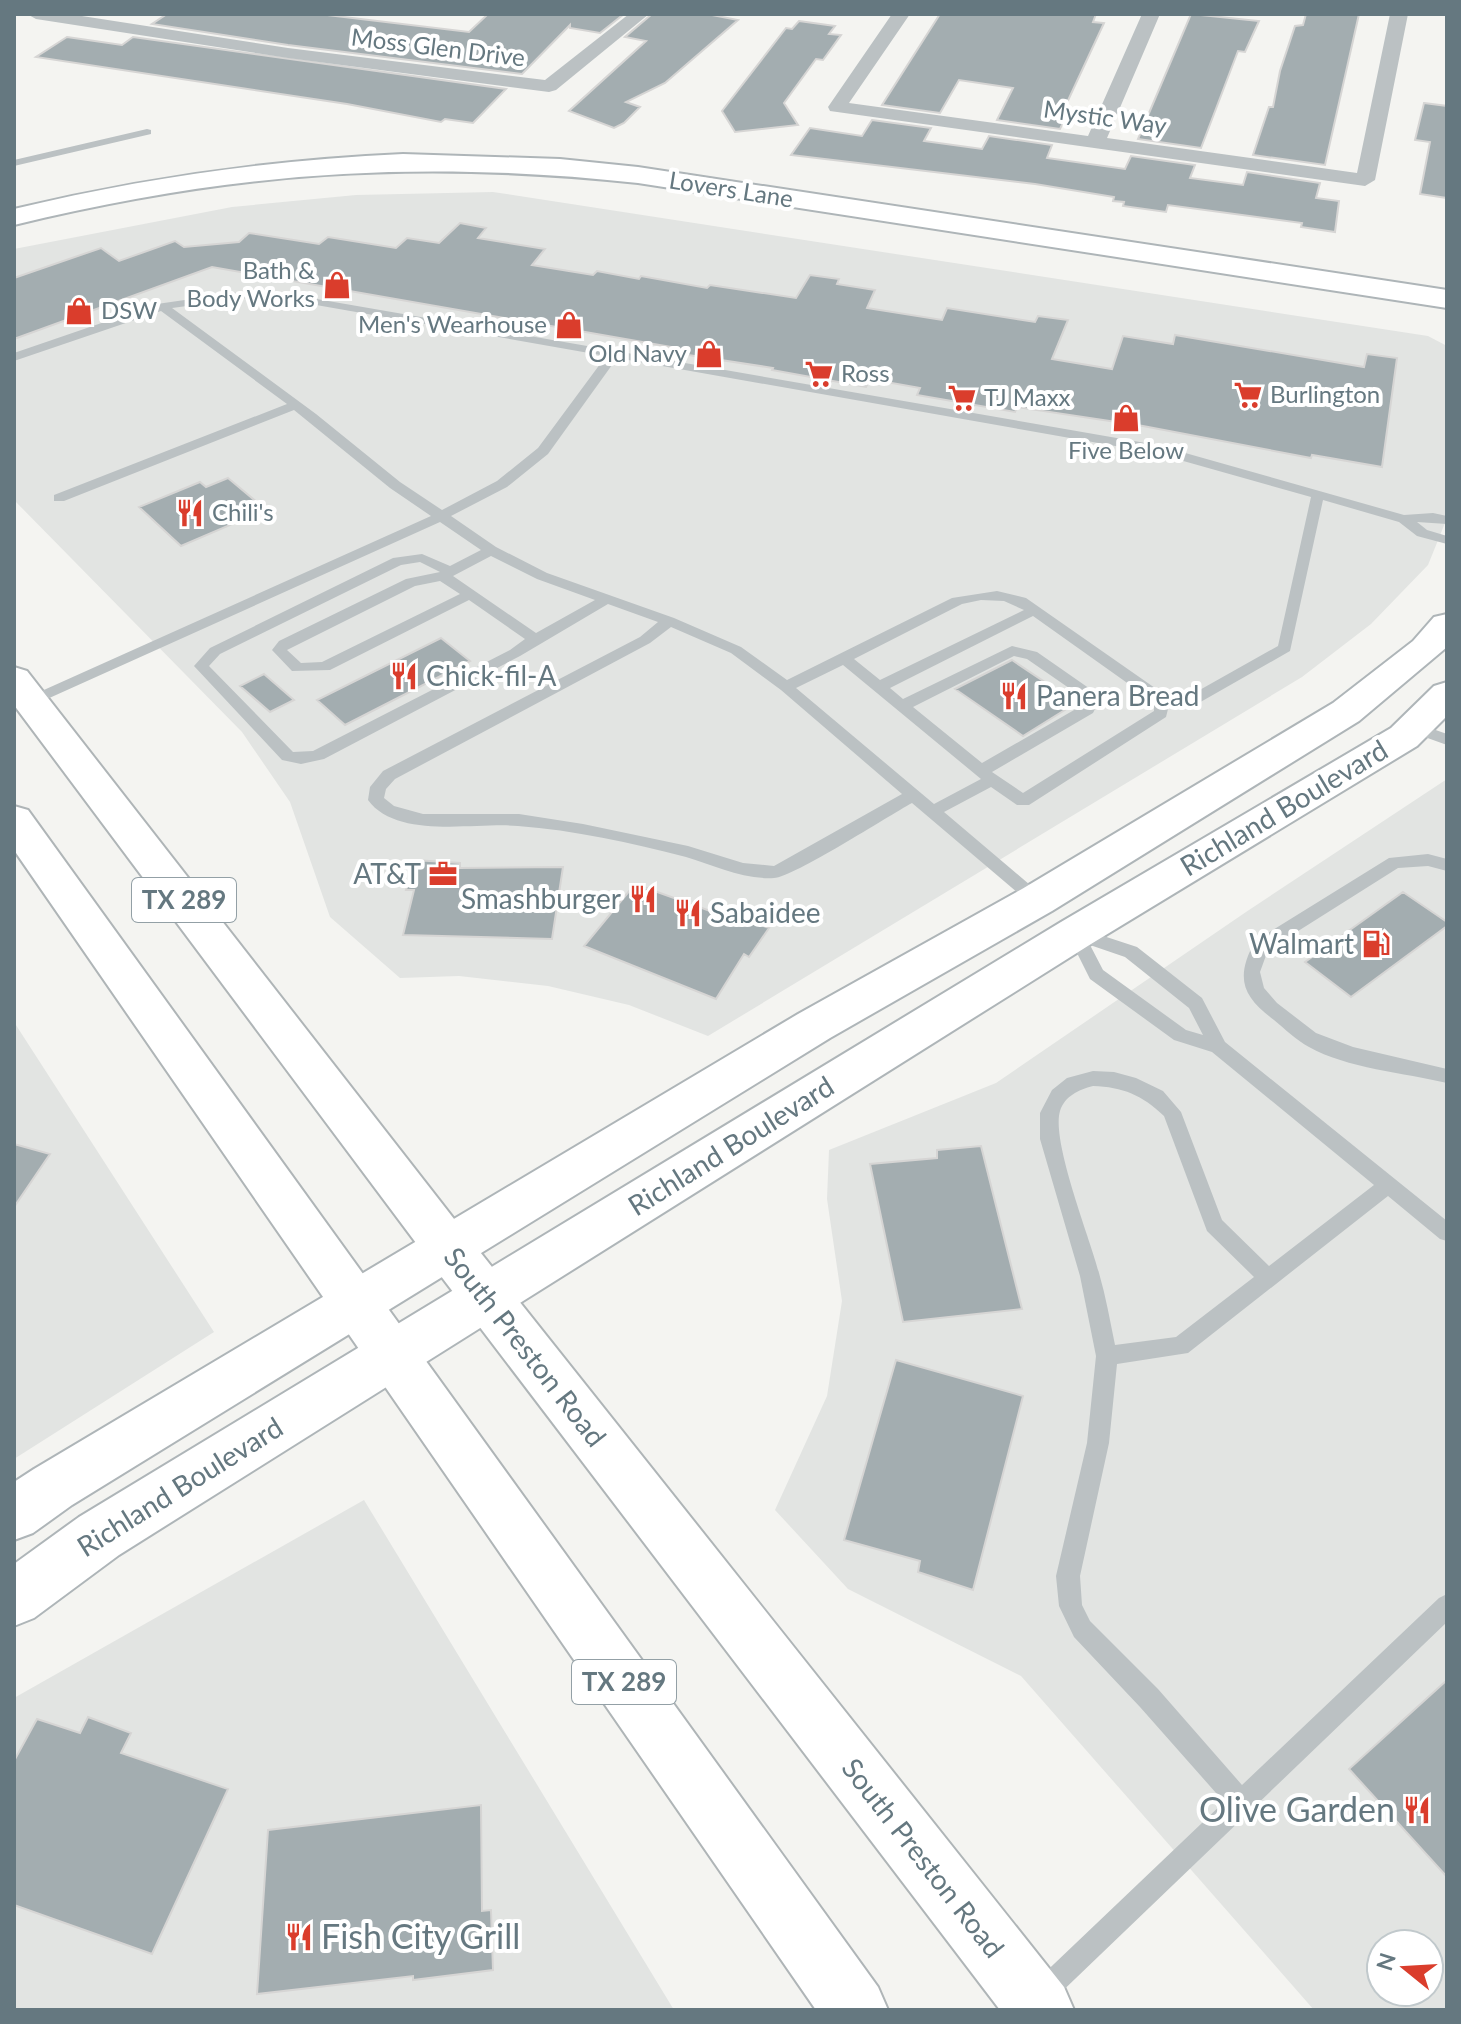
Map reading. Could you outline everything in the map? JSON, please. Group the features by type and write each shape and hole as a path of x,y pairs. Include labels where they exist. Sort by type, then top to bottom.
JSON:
{"street":[{"name":"Moss Glen Drive","path":"36,14 272,51 549,86 640,14"},
{"name":"Mystic Way","path":"901,14 837,107 1365,180 1399,14"},
{"path":"1095,143 1151,14"},
{"name":"Lovers Lane","path":"14,200 121,175 251,156 398,145 523,147 621,156 1447,280"},
{"name":"Lovers Lane","path":"14,217 84,199 213,176 292,167 420,161 537,164 638,175 1447,299"},
{"name":"Richland Boulevard","path":"14,1514 66,1478 814,1026 1037,900 1346,712 1426,649 1447,625"},
{"name":"South Preston Road","path":"22,690 448,1248 1037,2005"},
{"name":"Richland Boulevard","path":"14,1598 99,1536 1076,933 1404,737 1430,734 1447,694"},
{"name":"TX 289","path":"14,820 855,2010"},
{"path":"1037,900 1076,933"}],"lane":[{"path":"14,163 147,132"},
{"path":"14,357 161,306 226,295 282,296 1157,449 1404,519 1433,517 1447,520"},
{"path":"161,306 296,405 440,517 491,550 542,576 669,621 736,650 786,687 1037,900"},
{"path":"22,690 440,517 502,484 543,451 615,353"},
{"path":"59,498 296,405"},
{"path":"786,687 957,601 984,593 1006,595 1035,610 1162,700 1192,701 1285,648 1318,494"},
{"path":"1404,519 1422,533 1447,540"},
{"path":"469,595 325,667 297,668 279,650 284,644 411,582 447,574 491,550"},
{"path":"535,639 469,595 447,574 422,558 398,561 215,651 201,666 288,756 301,759 332,748 515,653 605,600"},
{"path":"879,687 1035,610"},
{"path":"669,621 645,640 389,775 378,787 376,800 384,810 404,817 514,820 585,829 693,853 757,874 777,872 913,795"},
{"path":"902,706 1012,651 1032,655 1088,694 1091,701 1088,709 931,812"},
{"path":"844,658 986,776 1023,801 1161,713 1162,700"},
{"path":"1447,865 1428,860 1395,862 1261,946 1253,960 1251,974 1254,993 1319,1044 1447,1076"},
{"path":"1076,933 1096,974 1180,1035 1218,1047 1447,1233"},
{"path":"1076,933 1131,952 1196,1003 1218,1047"},
{"path":"1241,1803 1149,1698 1082,1629 1071,1606 1068,1576 1098,1443 1107,1356 1090,1276 1047,1122 1051,1105 1073,1084 1088,1079 1117,1079 1163,1101 1172,1112 1214,1225 1268,1278"},
{"path":"1107,1356 1181,1346 1387,1186"},
{"path":"1037,2005 1241,1803 1447,1606"}],"shaded area":[{"path":"493,192 1428,336 1447,346 1447,518 1428,565 1371,624 1302,677 708,1036 629,1005 548,986 459,976 400,978 330,917 290,802 242,732 14,500 14,249 232,207 356,195"},
{"path":"1447,779 1447,2010 1314,2010 1021,1676 848,1589 775,1510 827,1396 842,1301 827,1199 829,1150 996,1083"},
{"path":"14,1022 214,1332 14,1459"},
{"path":"364,1500 674,2010 14,2010 14,1698"}],"building":[{"path":"167,14 319,14 469,32 488,14 624,14 600,33 570,28 570,25 522,74 288,45 152,24"},
{"path":"652,14 707,14 738,20 665,83 626,102 640,107 624,123 614,128 569,111 646,41 625,37"},
{"path":"940,14 1096,14 1093,22 1104,23 1064,109 1069,110 1060,129 997,120 1013,88 959,80 940,113 882,105"},
{"path":"1191,14 1259,21 1245,52 1238,51 1201,148 1138,139"},
{"path":"1306,14 1359,14 1325,165 1253,155 1269,107 1273,107 1280,71 1295,26 1303,25"},
{"path":"799,21 835,26 829,34 841,35 823,60 816,59 784,103 798,125 735,132 722,111 786,28 792,29"},
{"path":"67,37 122,45 133,37 506,89 473,123 445,119 441,122 347,104 36,57"},
{"path":"1424,103 1447,106 1447,198 1420,194 1430,142 1415,140"},
{"path":"872,120 931,128 924,141 982,149 989,136 1052,145 1047,158 1125,169 1131,156 1195,165 1190,178 1243,185 1247,172 1320,183 1316,198 1339,201 1335,232 1301,227 1302,223 1168,205 1166,212 1123,206 1124,202 1113,201 1114,197 1035,184 791,155 810,128 862,136"},
{"path":"460,223 486,228 478,238 545,249 532,265 593,275 597,271 796,298 810,275 839,279 837,284 875,290 867,308 942,320 947,308 1035,322 1038,316 1068,320 1052,359 1112,369 1123,336 1173,344 1175,335 1364,367 1367,354 1397,358 1382,467 1312,455 1311,458 1143,426 1017,407 1015,412 917,395 920,388 870,379 866,387 773,368 675,353 677,348 212,267 14,339 14,278 101,248 119,261 175,241 184,247 239,242 249,233 319,244 328,237 396,248 407,238 439,243"},
{"name":"Chili's","path":"228,478 258,503 222,518 230,525 181,546 139,507 200,482 206,487"},
{"name":"Chick-fil-A","path":"441,638 470,661 345,725 317,700"},
{"name":"Panera Bread","path":"1012,660 1076,703 1023,736 955,689"},
{"path":"264,674 294,700 270,712 240,686"},
{"path":"414,860 460,863 460,868 563,867 552,939 403,935 414,890 406,890"},
{"path":"635,884 724,916 726,912 769,928 749,957 744,954 716,999 584,946"},
{"name":"Walmart","path":"1403,892 1447,922 1447,926 1351,997 1305,962"},
{"path":"14,1144 50,1154 14,1207"},
{"path":"981,1146 1022,1309 903,1322 870,1164 937,1158 937,1150"},
{"path":"896,1360 1023,1396 973,1590 918,1572 920,1561 844,1540"},
{"name":"Olive Garden","path":"1447,1680 1447,1877 1349,1769"},
{"path":"88,1717 131,1733 121,1753 228,1789 152,1954 14,1905 14,1761 37,1719 80,1733"},
{"path":"481,1805 482,1911 491,1910 493,1970 257,1994 268,1830"}],"place":[{"name":"Bath & Body Works","path":"337,285"},
{"name":"DSW","path":"79,311"},
{"name":"Men's Wearhouse","path":"569,325"},
{"name":"Old Navy","path":"709,354"},
{"name":"Ross","path":"819,374"},
{"name":"Burlington","path":"1248,395"},
{"name":"TJ Maxx","path":"962,398"},
{"name":"Five Below","path":"1126,418"},
{"name":"Chili's","path":"190,513"},
{"name":"Chick-fil-A","path":"404,676"},
{"name":"Panera Bread","path":"1014,696"},
{"name":"AT&T","path":"443,874"},
{"name":"Smashburger","path":"643,899"},
{"name":"Sabaidee","path":"688,913"},
{"name":"Walmart","path":"1376,944"},
{"name":"Olive Garden","path":"1417,1810"},
{"name":"Fish City Grill","path":"299,1937"}]}
